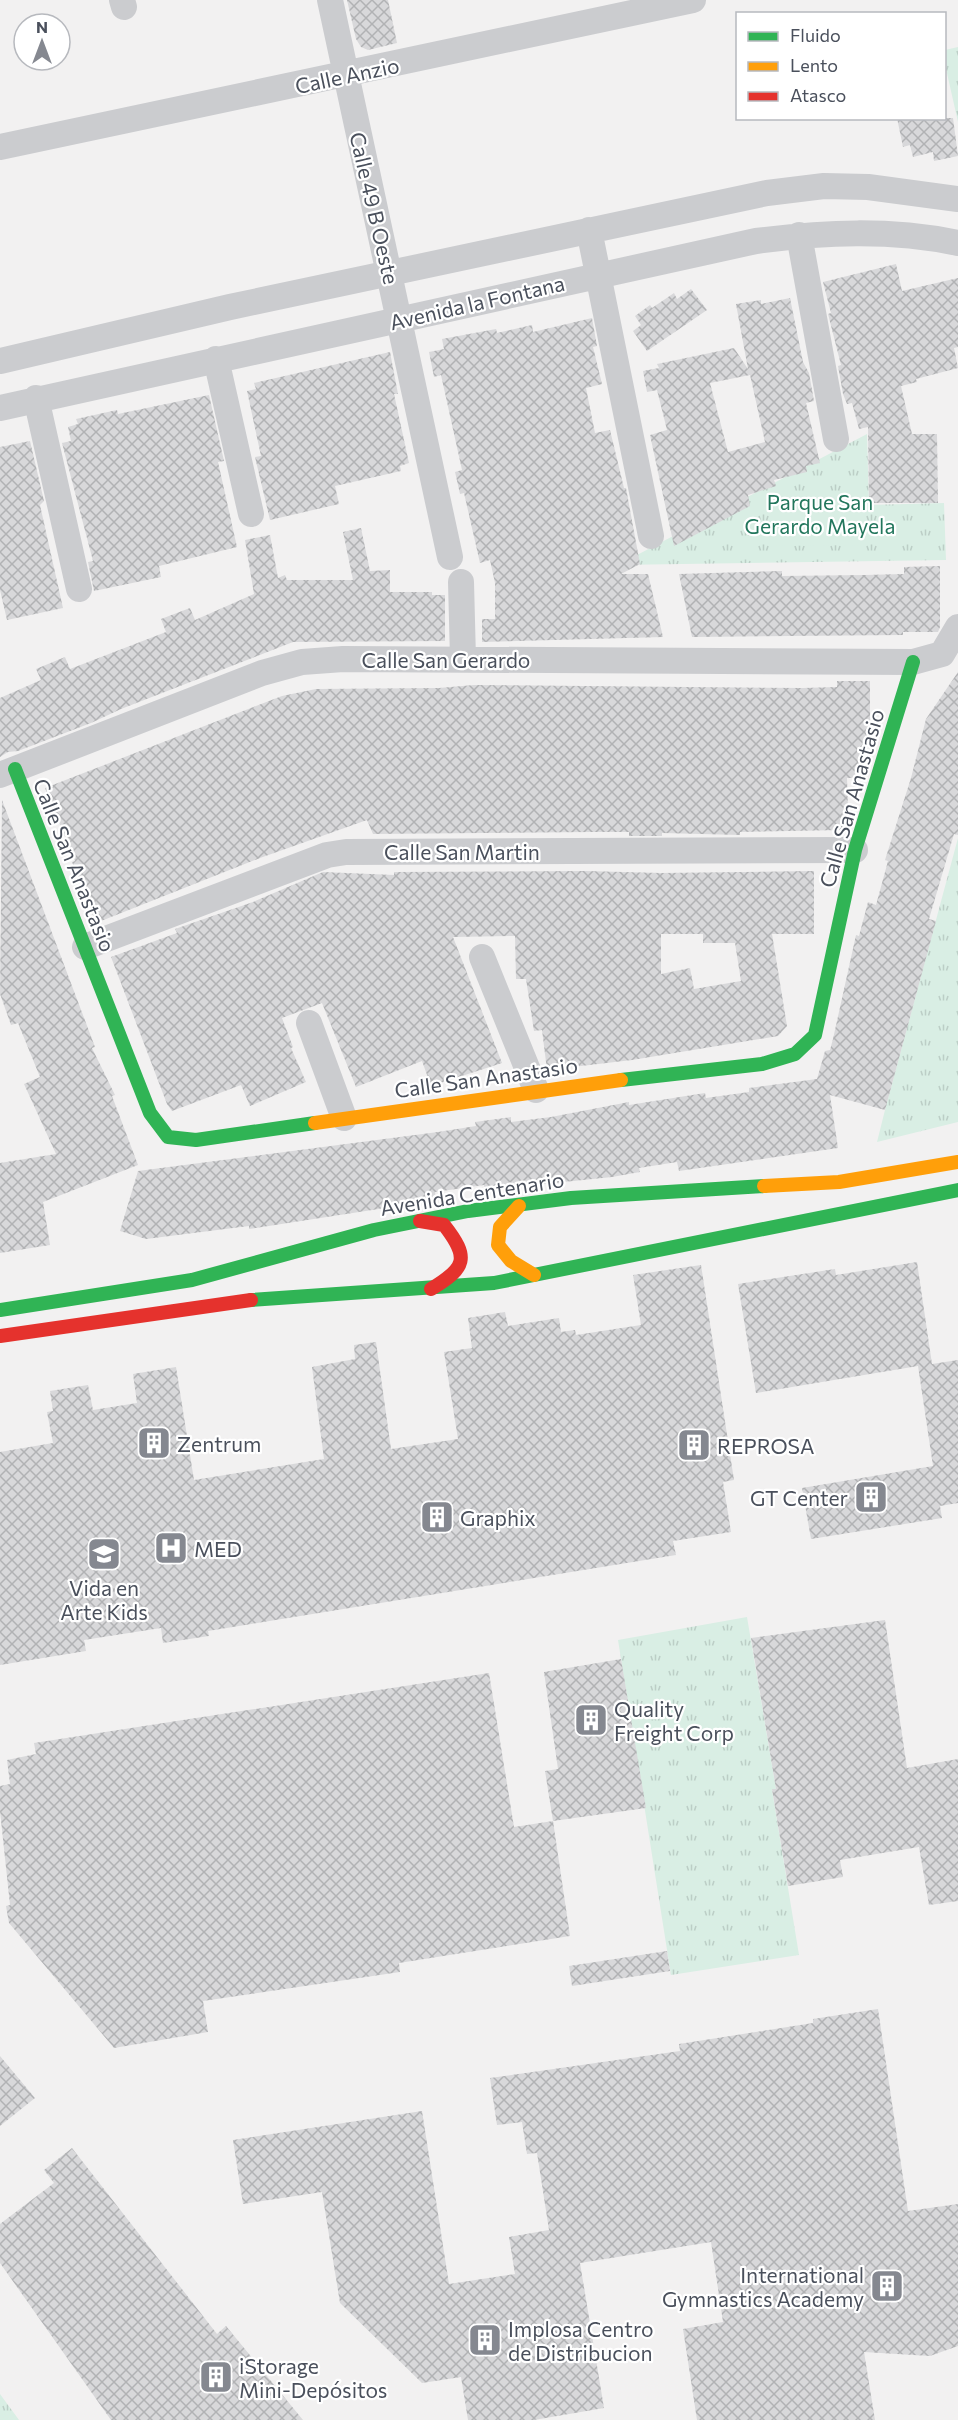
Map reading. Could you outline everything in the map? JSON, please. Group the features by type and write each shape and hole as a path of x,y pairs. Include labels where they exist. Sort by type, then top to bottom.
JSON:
{"main road":[{"name":"Calle San Anastasio","path":"7,772 85,947 150,1113 168,1137 196,1140 536,1090 762,1064 795,1054 815,1035 855,850 913,662"},
{"name":"Avenida Centenario","path":"0,1310 192,1280 374,1230 420,1221 572,1198 635,1193 729,1191 840,1182 958,1162"},
{"path":"0,1336 235,1301 494,1283 958,1190"},
{"path":"519,1206 501,1222 498,1232 500,1250 510,1263 534,1275"},
{"path":"420,1221 444,1226 460,1245 460,1265 453,1276 431,1289"}],"street":[{"name":"Calle 49 B Oeste","path":"330,0 450,557"},
{"name":"Calle Anzio","path":"0,147 693,0"},
{"path":"0,361 389,272 766,193 824,186 868,187 958,199"},
{"path":"589,230 651,536"},
{"name":"Avenida la Fontana","path":"0,408 36,398 756,241 799,235 893,232 958,243"},
{"path":"799,235 836,439"},
{"path":"216,359 251,514"},
{"path":"36,398 79,589"},
{"path":"461,582 463,659"},
{"name":"Calle San Gerardo","path":"7,772 262,673 302,662 343,658 913,662 942,654 958,627"},
{"name":"Calle San Martin","path":"85,947 327,855 346,852 855,850"},
{"path":"482,957 536,1090"},
{"path":"309,1023 344,1118"}],"green space":[{"path":"958,47 958,122 946,69 946,50"},
{"name":"Parque San Gerardo Mayela","path":"867,434 869,505 944,503 946,560 618,565"},
{"path":"864,498 864,545 773,546 773,499"},
{"path":"958,838 958,1122 877,1142 885,1110"},
{"path":"747,1617 776,1789 772,1790 799,1955 671,1975 618,1640"},
{"path":"0,2394 19,2420 0,2420"}],"building":[{"path":"347,0 388,0 397,43 368,50 361,47 356,39"},
{"path":"953,118 958,156 934,161 933,152 913,157 910,145 903,147 897,120"},
{"path":"896,264 902,291 958,278 958,347 954,348 958,368 916,379 917,382 901,386 912,434 937,434 938,503 869,503 868,427 859,429 852,403 847,404 843,394 838,366 841,365 828,314 831,313 823,282"},
{"path":"691,289 707,310 647,351 633,331 641,325 635,316 650,305 652,308 674,293 677,299"},
{"path":"790,298 803,362 809,373 814,401 806,403 820,463 806,466 807,472 774,480 776,486 748,495 750,506 674,546 650,435 667,430 657,390 647,392 643,371 659,368 657,364 734,348 748,369 736,304 761,300 761,304","holes":["750,375 765,442 728,452 710,383"]},
{"path":"592,318 597,346 593,347 602,384 586,388 595,433 610,430 624,488 626,488 640,564 621,574 648,574 663,637 482,642 482,619 495,619 495,583 490,560 480,563 464,493 460,494 455,472 462,470 441,375 434,377 429,352 444,349 442,339 496,329 497,333 532,325 533,332"},
{"path":"390,352 398,394 394,394 409,463 400,466 401,471 335,486 339,504 270,520 255,457 261,456 247,391 256,389 254,383"},
{"path":"209,395 224,461 218,462 237,547 159,566 161,577 94,591 88,562 93,561 62,443 71,441 68,427 78,424 76,419 117,410 118,414"},
{"path":"30,441 44,501 40,505 63,608 7,620 0,590 0,447"},
{"path":"361,528 370,571 390,570 390,592 432,592 432,595 445,595 445,641 293,642 0,757 0,698 41,680 36,669 65,657 70,669 166,632 161,619 190,608 195,620 254,594 245,540 270,535 278,578 285,575 287,580 353,580 343,532"},
{"path":"940,566 940,627 938,632 903,632 903,635 692,637 679,574 782,571 782,576 904,574 904,567"},
{"path":"958,672 958,835 954,834 929,919 936,921 885,1110 830,1095 838,1148 679,1171 677,1162 639,1168 640,1172 612,1177 485,1190 484,1185 435,1192 436,1198 398,1206 249,1229 249,1226 146,1239 120,1231 138,1171 438,1132 476,1126 475,1122 511,1117 511,1122 629,1102 629,1105 705,1093 706,1098 749,1092 749,1088 817,1079 825,1051 830,1050 833,1039 856,935 859,936 868,902 876,905 888,861 885,860 911,778 926,719"},
{"path":"837,681 870,681 870,737 858,778 847,778 848,810 842,830 740,832 740,835 662,833 662,836 629,836 629,832 373,834 367,820 260,858 96,923 72,862 75,861 45,788 282,696 316,689 439,688 474,685 803,688 837,687"},
{"path":"2,800 95,1047 92,1048 115,1095 112,1096 138,1165 43,1202 50,1245 0,1253 0,1163 56,1154 24,1084 40,1077 18,1023 11,1025 0,994"},
{"path":"814,871 814,934 772,934 787,1026 778,1036 632,1060 547,1070 542,1030 534,1031 526,979 516,979 515,936 453,937 502,1063 431,1086 422,1061 356,1087 322,1003 282,1018 293,1047 291,1048 306,1082 250,1106 241,1085 172,1111 167,1104 111,957 177,933 175,929 253,902 323,872 394,875 394,872","holes":["661,934 703,934 703,943 735,943 741,981 694,989 690,968 661,974"]},
{"path":"917,1262 932,1364 958,1360 958,1503 940,1506 942,1518 811,1539 802,1488 933,1466 918,1366 756,1393 738,1284 835,1269 836,1275"},
{"path":"701,1265 734,1480 723,1482 731,1532 673,1541 676,1555 208,1631 209,1636 163,1643 161,1628 84,1640 86,1651 0,1665 0,1452 53,1443 47,1412 53,1411 50,1391 88,1385 93,1410 137,1403 133,1374 176,1367 194,1480 324,1459 312,1367 355,1359 354,1345 376,1342 391,1449 458,1439 444,1352 472,1348 468,1318 505,1312 508,1326 559,1318 561,1332 575,1330 576,1335 641,1325 633,1275"},
{"path":"885,1620 907,1768 958,1759 958,1901 929,1905 919,1847 840,1860 843,1877 788,1886 772,1789 776,1789 751,1638"},
{"name":"Quality Freight Corp","path":"621,1659 646,1808 553,1821 545,1771 558,1769 544,1672"},
{"path":"489,1673 514,1827 553,1821 570,1936 399,1963 400,1972 203,2001 208,2032 114,2048 9,1923 6,1906 10,1905 0,1811 0,1786 10,1784 7,1760 36,1754 34,1743"},
{"path":"667,1951 670,1971 572,1986 569,1966"},
{"path":"878,2009 908,2211 958,2204 958,2346 930,2356 864,2352 875,2420 697,2420 683,2329 723,2322 711,2242 580,2263 604,2408 534,2420 468,2420 461,2377 422,2383 340,2303 322,2192 243,2204 233,2140 422,2111 449,2284 515,2274 509,2237 549,2230 537,2153 527,2154 522,2122 497,2125 490,2078 680,2051 679,2044 813,2023 813,2019"},
{"path":"0,2056 35,2098 0,2126"},
{"path":"72,2148 217,2334 226,2326 303,2420 111,2420 0,2263 0,2224 54,2183 44,2170"}],"traffic: fast":[{"path":"621,1080 762,1064 795,1054 815,1035 855,850 913,662"},
{"path":"15,769 150,1113 168,1137 196,1140 315,1123"},
{"path":"0,1310 192,1280 374,1230 468,1211 571,1198 764,1186"},
{"path":"251,1300 494,1283 958,1190"}],"traffic: slow":[{"path":"315,1123 621,1080"},
{"path":"764,1186 839,1182 958,1162"},
{"path":"519,1206 500,1227 498,1245 511,1261 534,1275"}],"traffic: jam":[{"path":"420,1221 444,1225 461,1254 457,1268 443,1282 431,1289"},
{"path":"0,1336 251,1300"}],"place":[{"name":"Zentrum","path":"154,1443"},
{"name":"REPROSA","path":"694,1445"},
{"name":"GT Center","path":"871,1497"},
{"name":"Graphix","path":"437,1517"},
{"name":"MED","path":"171,1548"},
{"name":"Vida en Arte Kids","path":"104,1554"},
{"name":"Quality Freight Corp","path":"591,1720"},
{"name":"International Gymnastics Academy","path":"887,2286"},
{"name":"Implosa Centro de Distribucion","path":"485,2340"},
{"name":"iStorage Mini-Depósitos","path":"216,2377"}]}
